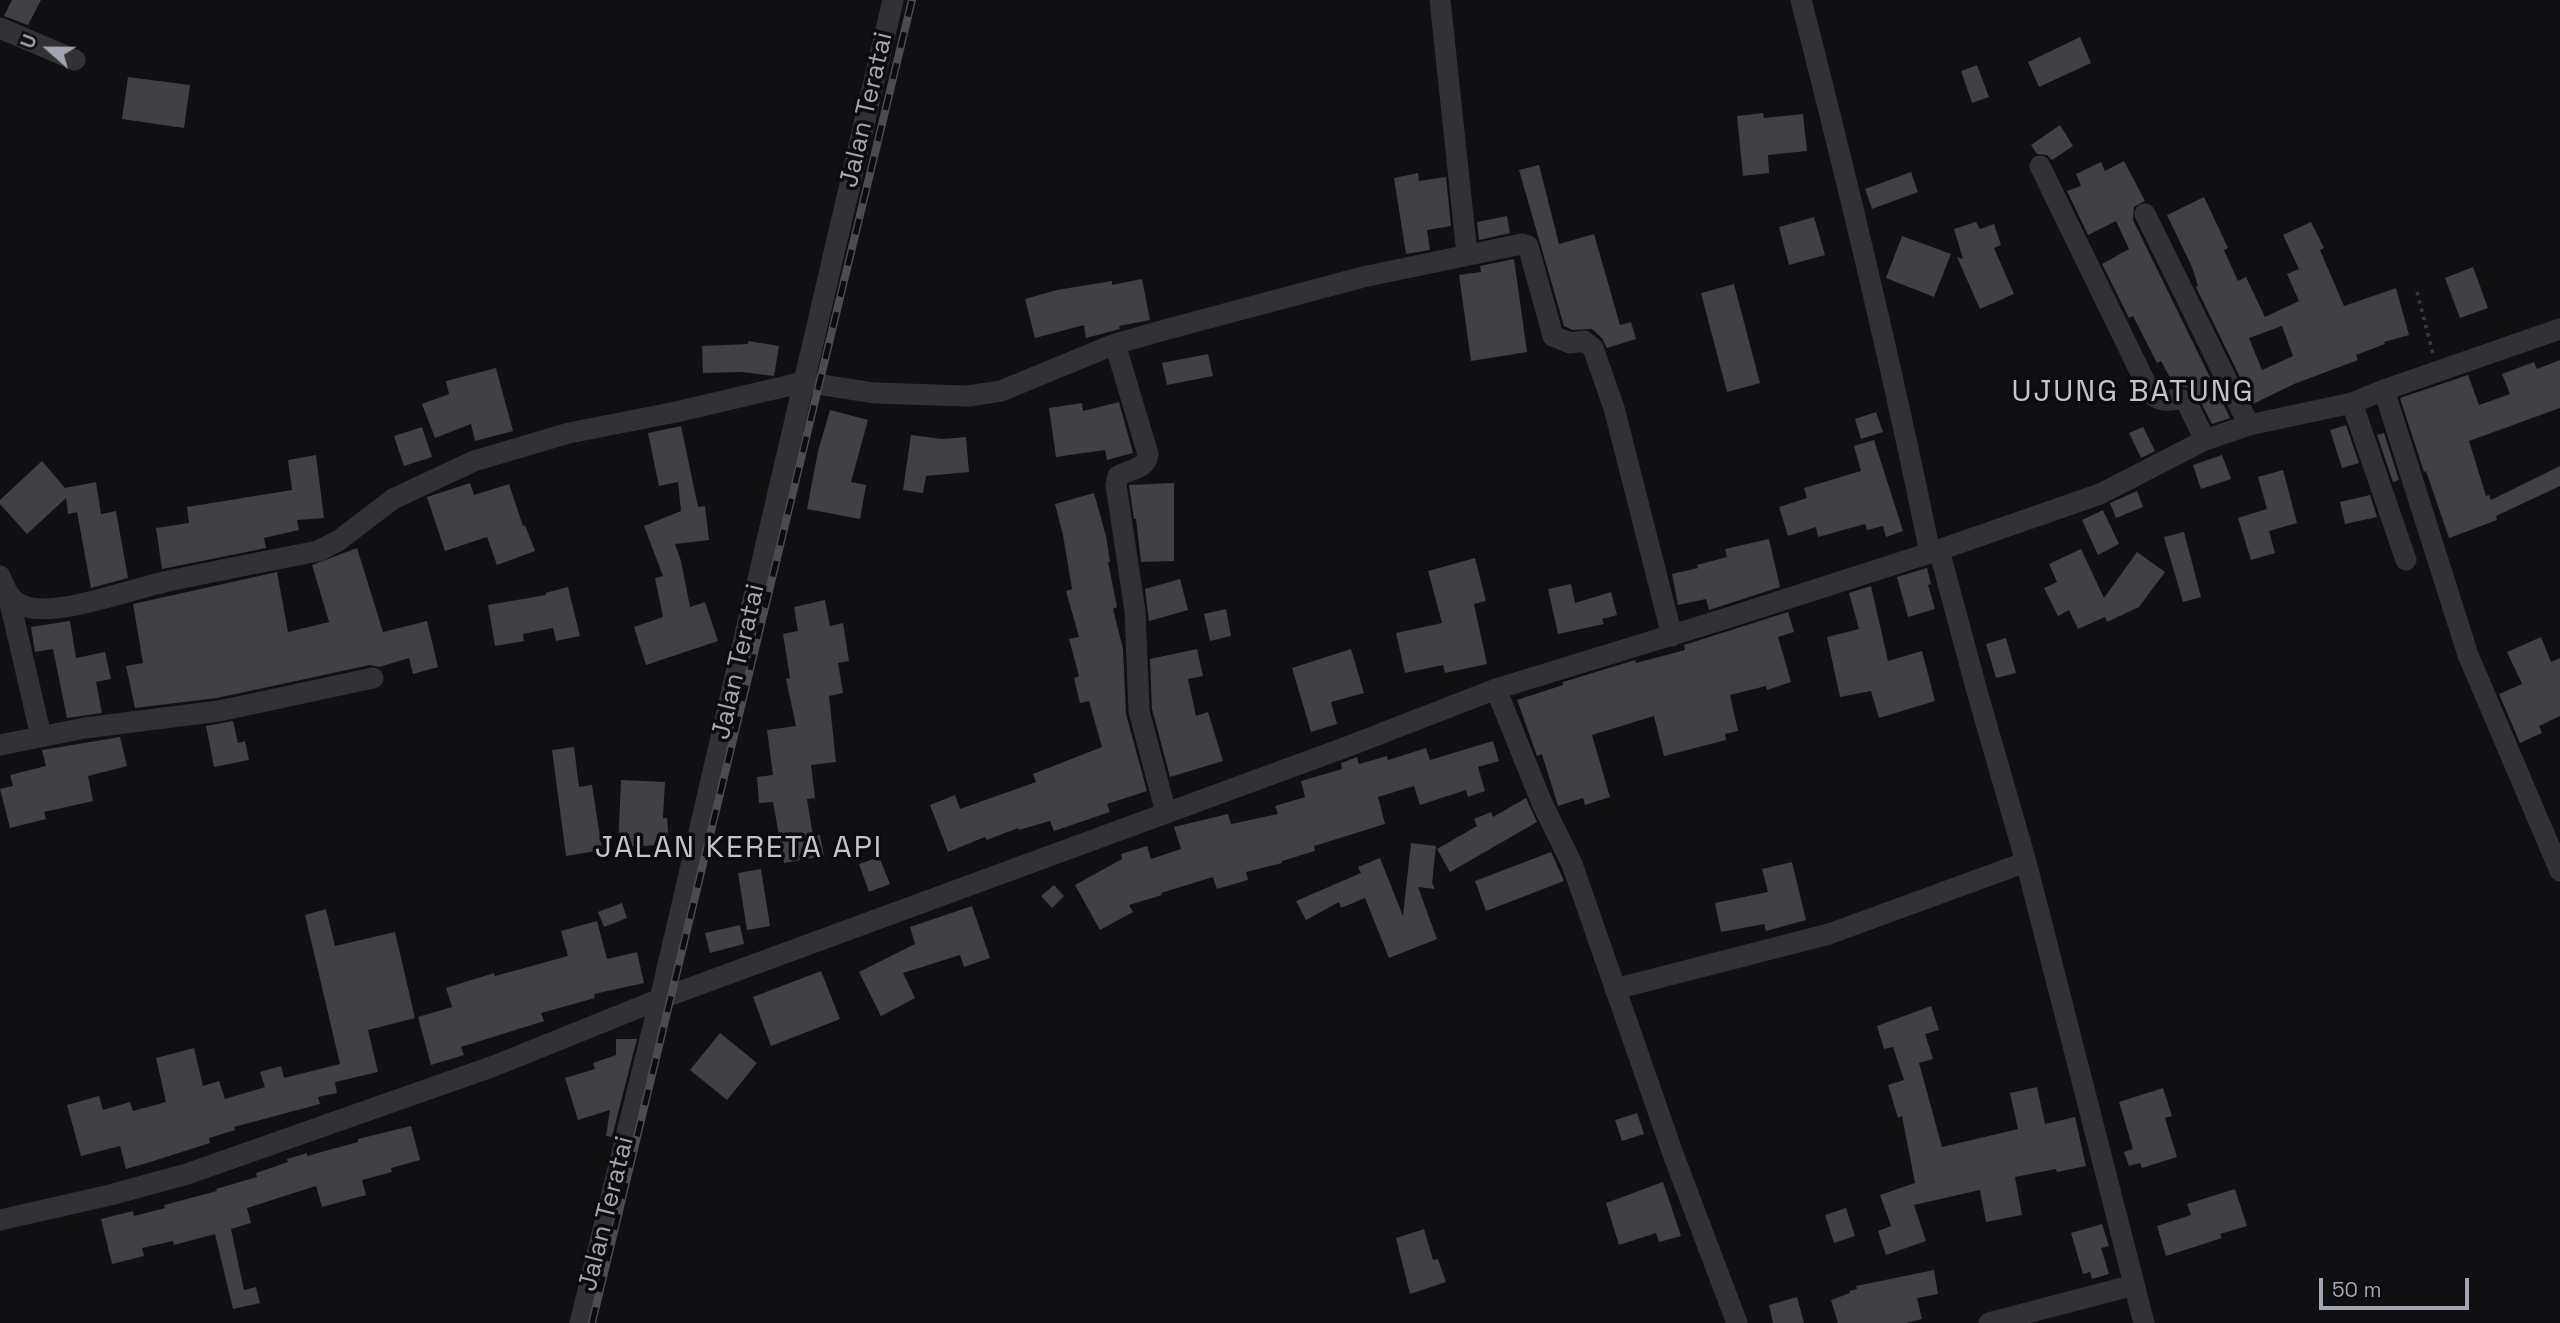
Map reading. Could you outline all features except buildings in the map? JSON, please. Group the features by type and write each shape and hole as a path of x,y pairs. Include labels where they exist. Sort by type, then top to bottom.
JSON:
{"street":[{"name":"Jalan Teratai","path":"580,1323 660,999 893,0"},
{"path":"1440,0 1466,254"},
{"path":"1801,0 1935,551 2026,862 2144,1323"},
{"path":"0,28 75,60"},
{"path":"2040,166 2151,394 2170,402 2181,399 2186,401 2205,440"},
{"path":"2145,214 2249,425"},
{"path":"3,589 24,607 66,607 180,579 318,551 338,541 393,499 474,461 569,433 676,412 804,382 874,393 968,396 1008,388 1115,344 1320,289 1466,254 1504,250 1522,244 1528,246 1553,336 1570,343 1584,341 1593,348 1614,408 1672,636"},
{"path":"0,1220 187,1174 494,1066 660,999 1496,689 1672,636 1935,551 2100,494 2205,440 2249,425 2352,403 2560,329"},
{"path":"1115,344 1148,454 1147,461 1141,467 1118,476 1116,485 1135,611 1139,711 1166,813"},
{"path":"2384,390 2468,655 2560,871"},
{"path":"2352,403 2406,561"},
{"path":"3,589 41,736"},
{"path":"0,745 118,723 219,711 373,678"},
{"path":"1496,689 1542,803 1572,864 1737,1323"},
{"path":"1615,989 1829,934 2026,862"},
{"path":"1989,1323 2134,1285"}],"path":[{"path":"2417,292 2438,373"}],"railway":[{"path":"592,1323 912,0"}],"district":[{"name":"UJUNG BATUNG","path":"2133,393"},
{"name":"JALAN KERETA API","path":"739,849"}]}
